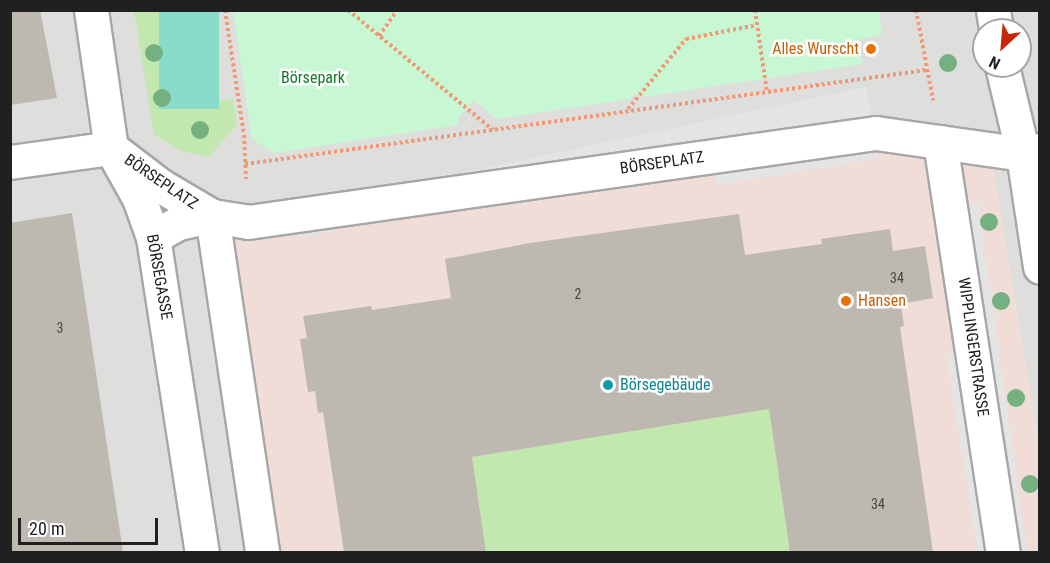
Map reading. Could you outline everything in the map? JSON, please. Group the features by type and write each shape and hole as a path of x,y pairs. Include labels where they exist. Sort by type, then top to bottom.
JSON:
{"street":[{"name":"BÖRSEGASSE","path":"90,10 111,147 139,198 153,237 202,552"},
{"path":"1006,78 1031,152 1040,267"},
{"name":"BÖRSEPLATZ","path":"111,147 161,186 212,216 248,222 876,133 1031,152"},
{"name":"WIPPLINGERSTRASSE","path":"940,142 1004,552"},
{"path":"10,162 111,147"},
{"path":"212,216 262,552"},
{"name":"BÖRSEPLATZ","path":"153,237 178,223 212,216"}],"path":[{"path":"225,10 244,135 248,222"},
{"path":"348,10 493,130"},
{"path":"379,36 397,10"},
{"path":"755,10 768,92"},
{"path":"916,10 940,142"},
{"path":"627,111 686,39 757,26"},
{"path":"245,164 927,70"}],"shaded area":[{"path":"10,11 1039,11 1039,446 988,136 199,249 247,552 11,552"},
{"path":"159,11 219,11 219,109 159,109"},
{"path":"866,87 872,116 302,238 296,208"},
{"path":"988,135 1039,446 1039,552 247,552 198,248"},
{"path":"875,148 878,159 716,185 714,170"},
{"path":"978,202 1027,552 1013,552 964,204"},
{"path":"959,352 991,552 978,552 946,354"}],"green space":[{"path":"134,11 159,11 175,108 233,99 237,124 209,157 181,151 154,134"},
{"name":"Börsepark","path":"233,11 879,11 882,35 858,39 862,64 642,97 634,93 631,99 496,119 474,100 459,117 458,125 274,153 252,139"},
{"path":"769,409 790,552 486,552 472,457"}],"building":[{"path":"10,10 40,10 57,98 10,105"},
{"path":"72,213 123,552 10,552 10,223"},
{"name":"Börsegebäude","path":"739,214 745,255 822,244 821,239 890,229 893,251 925,246 933,298 901,304 904,326 900,327 933,552 790,552 769,409 472,457 486,552 344,552 323,412 318,413 315,391 308,392 300,339 307,338 303,316 371,306 372,310 451,298 445,259 530,243"}],"place":[{"name":"Alles Wurscht","path":"871,49"},
{"name":"Hansen","path":"846,301"},
{"name":"Börsegebäude","path":"608,385"}]}
